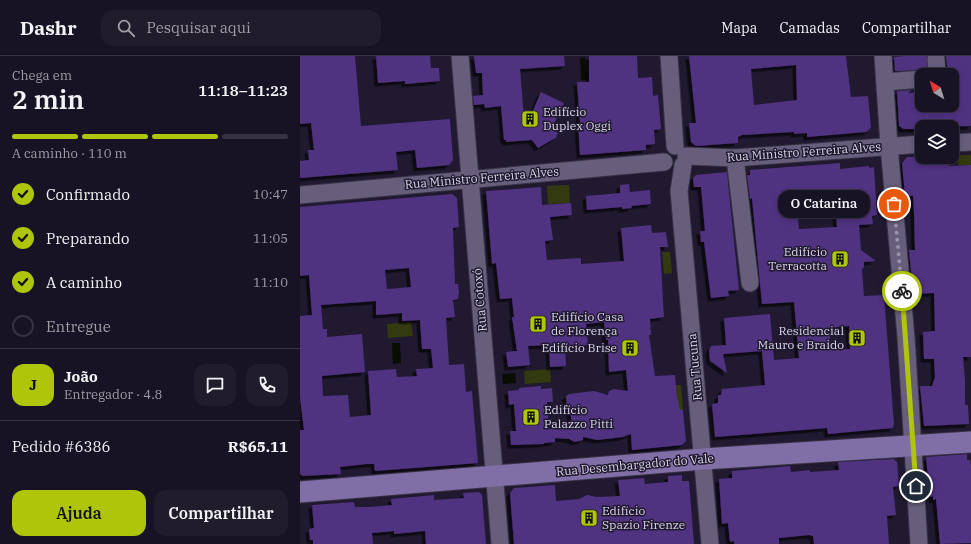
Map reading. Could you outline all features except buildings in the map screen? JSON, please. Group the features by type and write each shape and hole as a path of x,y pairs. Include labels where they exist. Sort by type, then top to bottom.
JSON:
{"main road":[{"name":"Rua Desembargador do Vale","path":"300,492 703,459 971,442"}],"street":[{"name":"Rua Cotoxó","path":"460,56 496,477 500,544"},
{"name":"Rua Tucuna","path":"669,56 676,159 710,544"},
{"path":"883,56 889,146 906,337 920,544"},
{"path":"885,82 915,80"},
{"path":"959,143 971,142"},
{"name":"Rua Ministro Ferreira Alves","path":"300,195 676,159 735,158 915,144"},
{"path":"735,158 750,283"}],"green space":[{"path":"959,155 971,155 971,165 958,165"},
{"path":"569,185 570,203 548,204 547,186"},
{"path":"662,252 670,252 672,273 664,274"},
{"path":"411,322 413,336 388,338 387,324"},
{"path":"550,369 551,382 525,384 524,371"},
{"path":"676,385 681,385 683,410 677,410"}],"shaded area":[{"path":"580,58 585,58 588,80 581,80"},
{"path":"392,343 400,343 401,363 393,364"},
{"path":"515,373 516,383 503,384 502,374"}],"way so far":[{"path":"894,204 902,291"}],"place":[{"name":"Edifício Duplex Oggi","path":"530,119"},
{"name":"O Catarina","path":"894,204"},
{"name":"Edifício Terracotta","path":"840,259"},
{"name":"Edifício Casa de Florença","path":"538,324"},
{"name":"Residencial Mauro e Braido","path":"857,338"},
{"name":"Edifício Brise","path":"630,348"},
{"name":"Edifício Palazzo Pitti","path":"531,417"},
{"name":"Edifício Spazio Firenze","path":"589,518"}],"route":[{"path":"902,291 916,486"}]}
